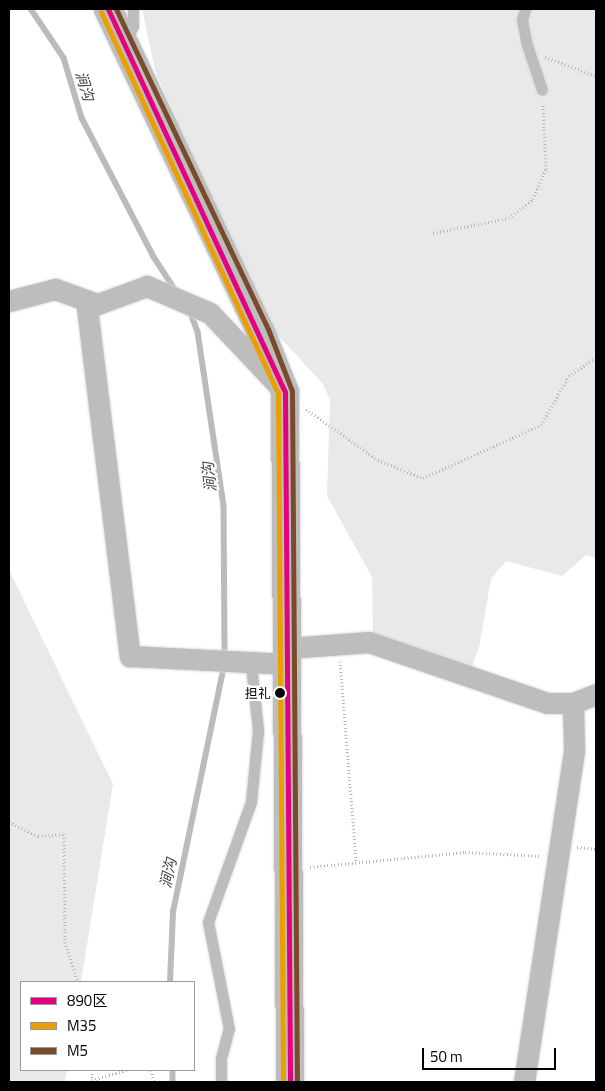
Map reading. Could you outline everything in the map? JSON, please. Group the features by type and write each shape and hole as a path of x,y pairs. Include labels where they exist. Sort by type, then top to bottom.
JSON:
{"highway":[{"path":"108,9 261,332 284,392 288,656 287,869 290,1082"}],"street":[{"path":"284,392 210,313 147,286 87,308 130,656 250,665 338,646 369,642 507,693 548,703 573,703 596,694"},
{"path":"9,301 55,289 97,304"},
{"path":"524,1082 574,750 573,703"}],"lane":[{"path":"123,44 133,26 133,9"},
{"path":"525,9 522,20 530,54 542,90"},
{"path":"221,1082 221,1058 229,1029 208,922 251,802 258,730 250,665"}],"path":[{"path":"530,54 566,61 596,76"},
{"path":"433,233 509,218 534,200 546,169 548,134 542,90"},
{"path":"284,392 378,460 398,472 423,478 542,425 569,376 596,358"},
{"path":"338,646 356,861"},
{"path":"9,822 38,836 64,834 65,942 78,981"},
{"path":"287,869 465,852 558,857"},
{"path":"92,1071 92,1080 124,1071"}],"shaded area":[{"path":"142,9 596,9 596,558 586,555 562,576 506,561 491,579 479,648 469,674 373,636 372,577 327,496 330,400 323,384 275,332 249,293 155,70"},
{"path":"9,570 113,784 81,981 20,981 20,1071 67,1071 65,1082 9,1082"}],"waterway":[{"name":"涧沟","path":"31,9 64,58 82,118 154,257 175,289"},
{"name":"涧沟","path":"190,311 198,332 224,505 225,656"},
{"name":"涧沟","path":"170,981 173,912 224,665"},
{"name":"涧沟","path":"173,1071 173,1082"}],"transit line":[{"name":"890区","path":"108,9 285,392 290,1082"},
{"name":"M5","path":"116,9 268,329 292,391 297,1082"},
{"name":"M35","path":"101,12 278,393 283,1082"}],"place":[{"name":"担礼","path":"280,693"}]}
